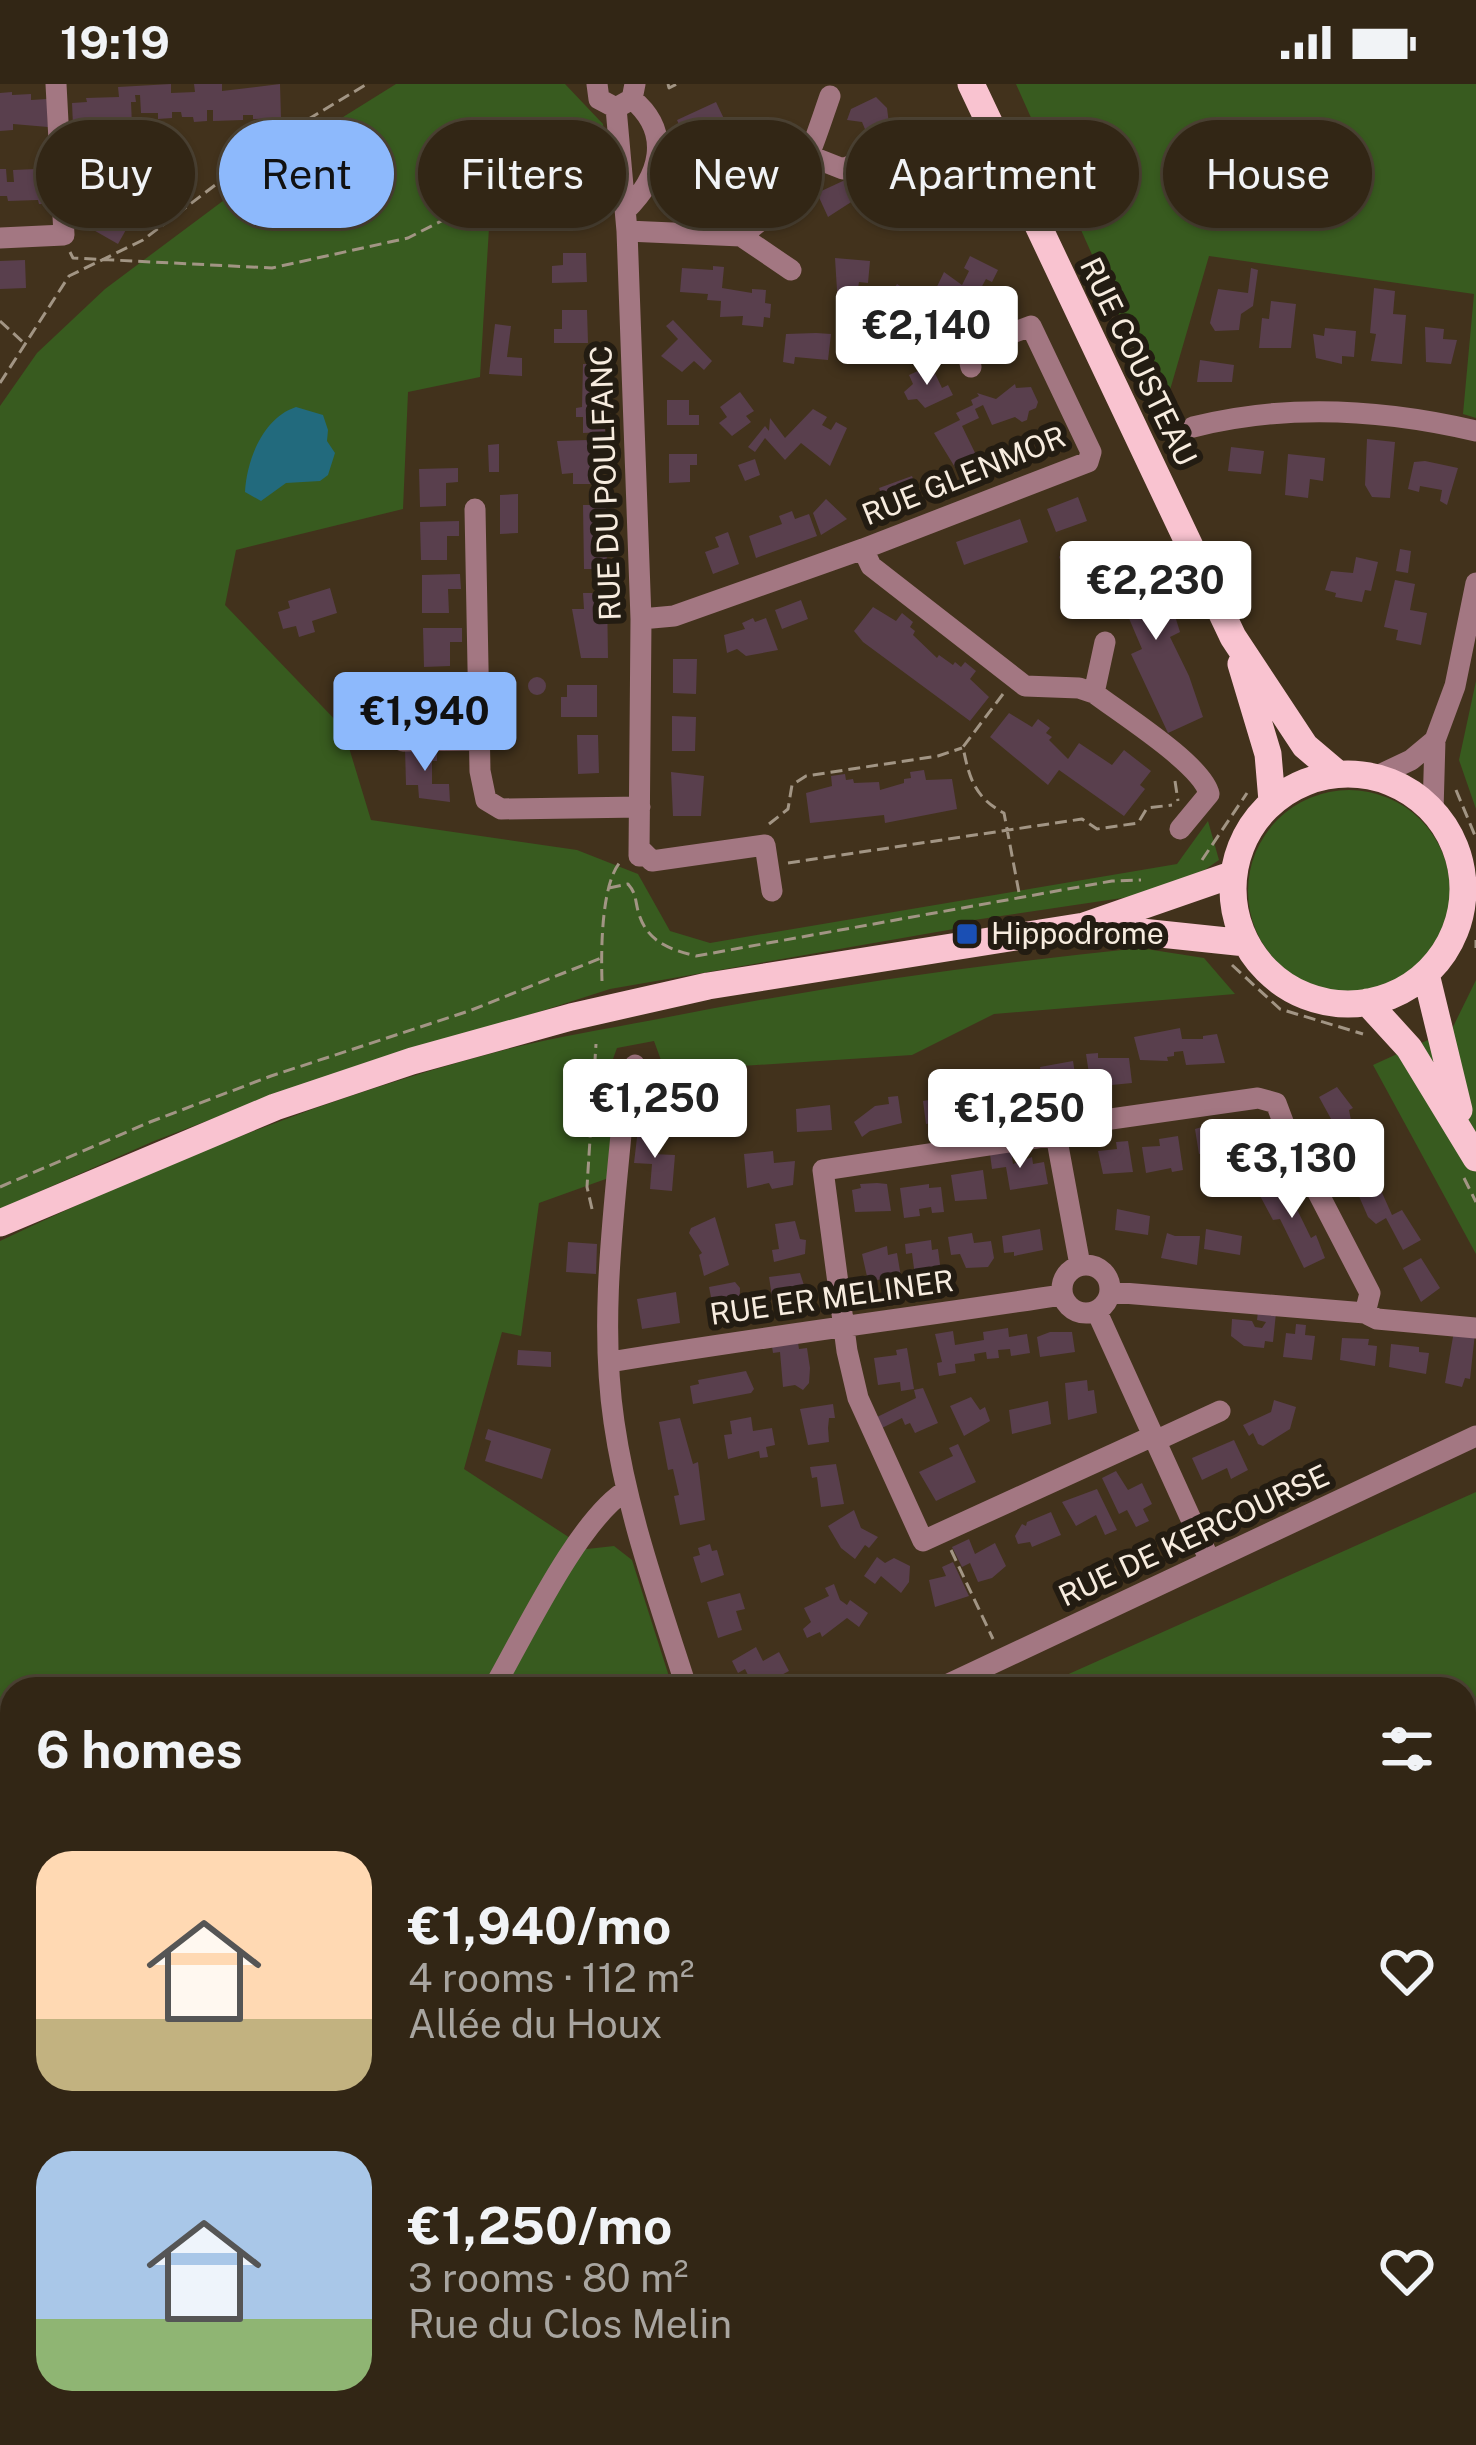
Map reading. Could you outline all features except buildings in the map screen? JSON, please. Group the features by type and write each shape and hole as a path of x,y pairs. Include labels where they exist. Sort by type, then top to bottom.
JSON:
{"main road":[{"name":"RUE COUSTEAU","path":"968,84 1233,637 1305,746 1338,774"},
{"name":"RUE COUSTEAU","path":"1233,637 1268,754 1272,801"},
{"path":"1084,926 1238,952 1297,992 1331,1003 1367,1002 1399,992 1426,974 1448,946 1461,913 1463,877 1453,842 1433,811 1397,784 1338,774 1293,788 1272,801 1240,848 1233,897 1238,952"},
{"path":"0,1223 275,1107 412,1061 708,986 1084,926 1234,874"},
{"path":"1426,974 1467,1155"},
{"path":"1367,1002 1408,1048 1467,1155"}],"street":[{"path":"0,238 64,235 56,84"},
{"path":"597,84 599,99 628,97 652,116 658,134 658,154 626,221 741,236 790,270"},
{"path":"822,120 830,96"},
{"name":"RUE DU POULFANC","path":"626,221 641,619 639,852"},
{"path":"741,236 750,228"},
{"name":"RUE GLENMOR","path":"641,619 674,616 1088,462 1091,452 1031,326 967,350 971,368"},
{"path":"1193,428 1234,417 1318,410 1476,431"},
{"path":"475,509 486,800 501,809 640,806"},
{"path":"863,549 872,566 1016,679 1037,689 1079,688 1094,693 1192,769 1207,784 1209,794 1180,830"},
{"path":"1433,811 1435,740 1455,686 1476,583"},
{"path":"1094,693 1105,642"},
{"path":"376,700 380,725 391,737 481,740"},
{"path":"1375,777 1411,760 1435,740"},
{"path":"639,852 652,861 767,855 772,891"},
{"path":"635,1065 626,1091 614,1228 613,1419 627,1490 682,1677"},
{"path":"1220,1411 923,1541 858,1397 824,1170 1056,1135 1069,1125 1258,1098 1276,1103 1370,1293 1365,1313"},
{"path":"1056,1135 1080,1265"},
{"path":"1097,1312 1072,1310 1062,1295 1066,1275 1080,1265 1098,1268 1106,1275 1111,1292"},
{"path":"1111,1292 1365,1313 1377,1319 1476,1328"},
{"path":"1097,1312 1111,1292"},
{"name":"RUE ER MELINER","path":"610,1362 1062,1295"},
{"path":"1097,1312 1210,1562"},
{"name":"RUE DE KERCOURSE","path":"964,1677 1476,1436"},
{"path":"500,1677 589,1526 611,1500 627,1490"}],"path":[{"path":"0,383 69,276 143,240 277,138 367,84"},
{"path":"668,84 669,88 677,84"},
{"path":"64,235 73,258 272,268 408,238 428,228"},
{"path":"0,321 25,344"},
{"path":"1016,679 963,747 938,756 806,776 791,785 788,809 769,823 772,837 767,855 1082,819 1096,829 1138,823 1148,808 1178,804 1173,768"},
{"path":"963,747 982,802 1004,813 1020,898"},
{"path":"1453,780 1476,838"},
{"path":"1197,866 1237,812"},
{"path":"602,981 609,888 616,865 639,852"},
{"path":"609,888 628,884 648,933 667,949 696,956 1112,881 1145,880"},
{"path":"1476,940 1476,948"},
{"path":"1238,952 1263,998 1302,1019 1367,1036"},
{"path":"0,1187 150,1122 470,1011 601,958"},
{"path":"596,1043 589,1204 598,1219 614,1228"},
{"path":"1467,1155 1476,1202"},
{"path":"943,1532 1003,1659"}],"green space":[{"path":"396,84 565,84 599,120 418,120 418,228 489,228 480,377 408,392 403,509 236,550 225,605 343,728 371,820 577,850 638,874 670,931 710,943 1177,864 1208,821 1219,860 1176,890 954,923 954,929 610,989 246,1106 0,1209 0,406 37,353 105,289 187,228 195,228 195,222 219,204 219,228 394,228 394,120 338,120"},
{"path":"1016,84 1476,84 1476,418 1463,414 1474,294 1209,256 1163,414 1080,228 1139,228 1139,120 1032,120"},
{"path":"1476,681 1476,809 1459,760"},
{"path":"1349,790 1388,797 1421,819 1443,852 1450,891 1443,930 1421,963 1388,985 1349,992 1310,985 1277,963 1255,930 1248,891 1255,852 1277,819 1310,797"},
{"path":"1140,948 1204,958 1235,994 994,1014 912,1055 665,1071 654,1041 617,1048 610,1067 628,1171 539,1203 521,1336 502,1332 464,1469 587,1549 614,1546 632,1560 669,1677 0,1677 0,1241 242,1136 429,1071 573,1035 713,1008 956,970"},
{"path":"1476,980 1476,1254 1373,1065 1452,1029"},
{"path":"1476,1492 1476,1677 1062,1677"}],"water":[{"path":"296,407 323,415 327,441 335,453 328,475 320,481 286,483 261,501 245,492 253,454 274,420"}],"place":[{"name":"Hippodrome","path":"967,934"}]}
